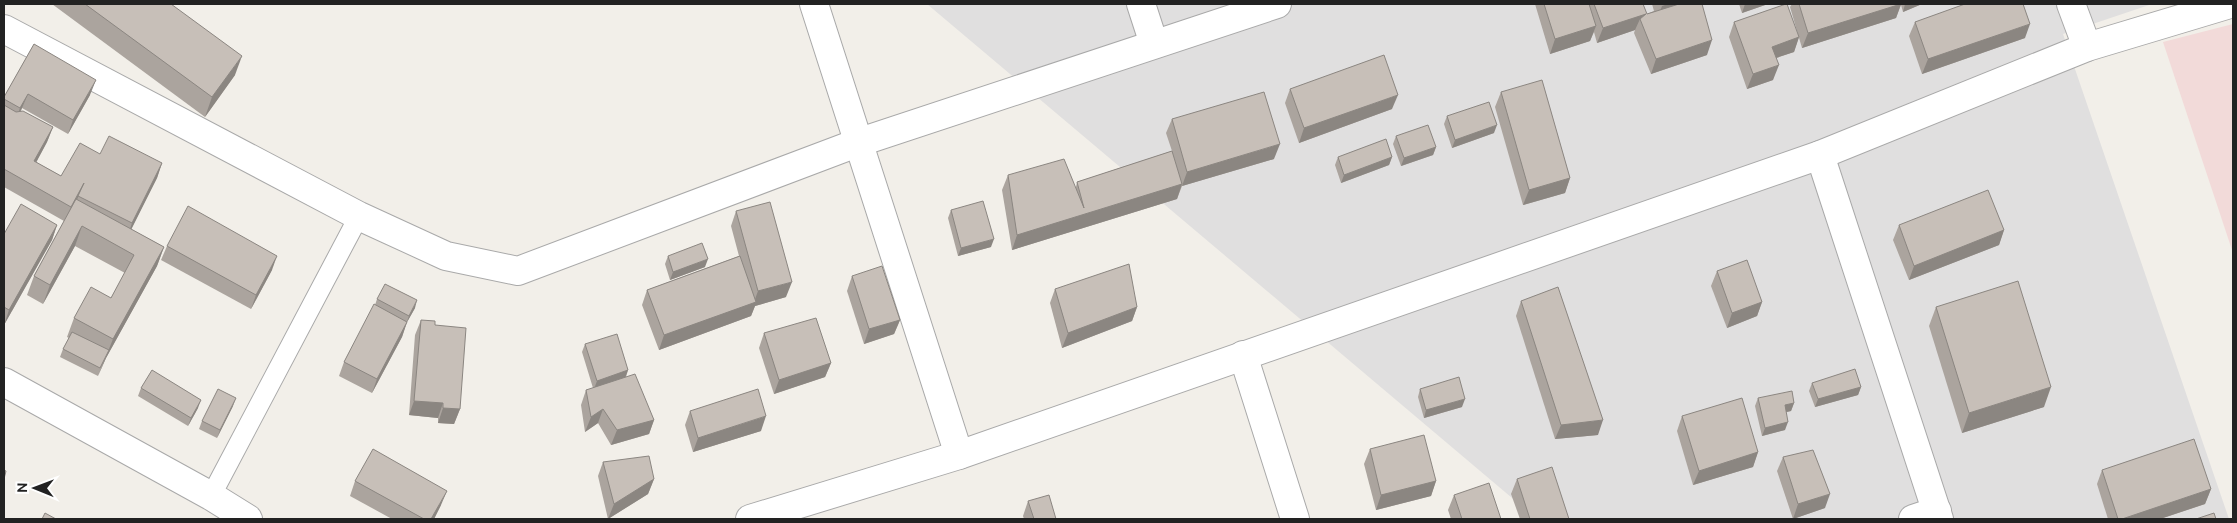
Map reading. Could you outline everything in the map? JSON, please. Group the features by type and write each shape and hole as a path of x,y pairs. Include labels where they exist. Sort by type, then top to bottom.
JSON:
{"street":[{"path":"814,4 958,455"},
{"path":"1141,4 1154,44"},
{"path":"4,29 359,216 446,256 518,271 857,143 1277,4"},
{"path":"2071,4 2087,47"},
{"path":"750,519 958,455 1820,154 2087,47 2230,4"},
{"path":"1820,154 1930,517"},
{"path":"1243,355 1295,519"},
{"path":"4,382 211,496 248,519"}],"lane":[{"path":"211,496 359,216"}],"shaded area":[{"path":"927,4 2152,4 2063,34 2229,519 1537,519"},
{"path":"2233,24 2233,253 2163,42"}],"building":[{"path":"85,4 171,4 242,56 212,97"},
{"path":"1544,4 1589,4 1596,26 1555,39"},
{"path":"1594,4 1643,4 1647,14 1679,4 1702,4 1712,40 1656,59 1640,19 1646,14 1603,28"},
{"path":"1787,4 1799,37 1772,47 1779,65 1753,74 1734,22"},
{"path":"1799,4 1901,4 1808,33"},
{"path":"1965,4 2023,4 2030,24 1928,59 1915,22"},
{"path":"34,44 96,80 73,120 28,94 20,108 4,99"},
{"path":"1384,55 1398,95 1304,128 1290,89"},
{"path":"1542,80 1570,178 1529,190 1501,92"},
{"path":"1264,92 1280,144 1187,172 1172,119"},
{"path":"1489,102 1497,125 1455,140 1447,116"},
{"path":"4,105 16,112 23,111 53,127 34,161 61,176 80,143 100,154 109,136 162,163 132,223 78,196 84,183 71,207 4,169"},
{"path":"1428,125 1436,147 1404,158 1396,136"},
{"path":"1386,139 1392,157 1344,175 1338,157"},
{"path":"1172,151 1182,184 1017,235 1008,175 1064,159 1084,208 1077,182"},
{"path":"1988,190 2004,230 1914,266 1899,225"},
{"path":"76,199 164,247 113,339 74,318 91,287 111,298 134,255 82,226 50,285 34,276"},
{"path":"983,201 994,239 961,248 951,210"},
{"path":"770,202 792,282 758,291 736,211"},
{"path":"21,204 57,225 9,310 4,307 4,234"},
{"path":"188,206 277,256 256,295 167,246"},
{"path":"702,243 708,259 673,272 668,256"},
{"path":"740,256 756,302 664,335 647,290"},
{"path":"1747,260 1762,302 1732,313 1717,271"},
{"path":"1129,264 1137,307 1068,333 1055,289"},
{"path":"882,266 900,320 869,329 852,276"},
{"path":"2018,281 2051,387 1969,413 1936,307"},
{"path":"385,284 417,300 409,316 377,299"},
{"path":"1558,287 1603,420 1561,425 1521,301"},
{"path":"374,304 407,322 377,379 344,362"},
{"path":"816,318 831,363 779,380 764,333"},
{"path":"421,320 435,321 435,325 466,328 460,409 443,408 443,403 414,401"},
{"path":"72,332 109,350 100,368 63,349"},
{"path":"617,334 628,370 597,381 585,344"},
{"path":"1855,369 1861,387 1818,399 1812,383"},
{"path":"152,370 201,400 191,418 141,388"},
{"path":"635,374 654,420 617,430 603,409 591,417 586,390"},
{"path":"1459,377 1465,399 1426,410 1420,389"},
{"path":"218,389 236,398 220,430 202,421"},
{"path":"758,389 766,416 698,438 690,411"},
{"path":"1792,391 1794,403 1785,405 1788,422 1765,428 1758,398"},
{"path":"1742,398 1758,452 1699,471 1682,416"},
{"path":"1424,435 1436,481 1381,495 1370,449"},
{"path":"2194,439 2211,489 2118,519 2102,470"},
{"path":"373,449 447,491 431,519 424,519 355,481"},
{"path":"1813,450 1830,494 1798,504 1783,457"},
{"path":"649,456 654,479 614,504 603,462"},
{"path":"1552,467 1569,519 1530,519 1517,479"},
{"path":"1489,483 1501,519 1462,519 1454,495"},
{"path":"1049,495 1056,519 1034,519 1028,501"},
{"path":"45,513 56,519 42,519"},
{"path":"2214,513 2216,519 2196,519"}]}
